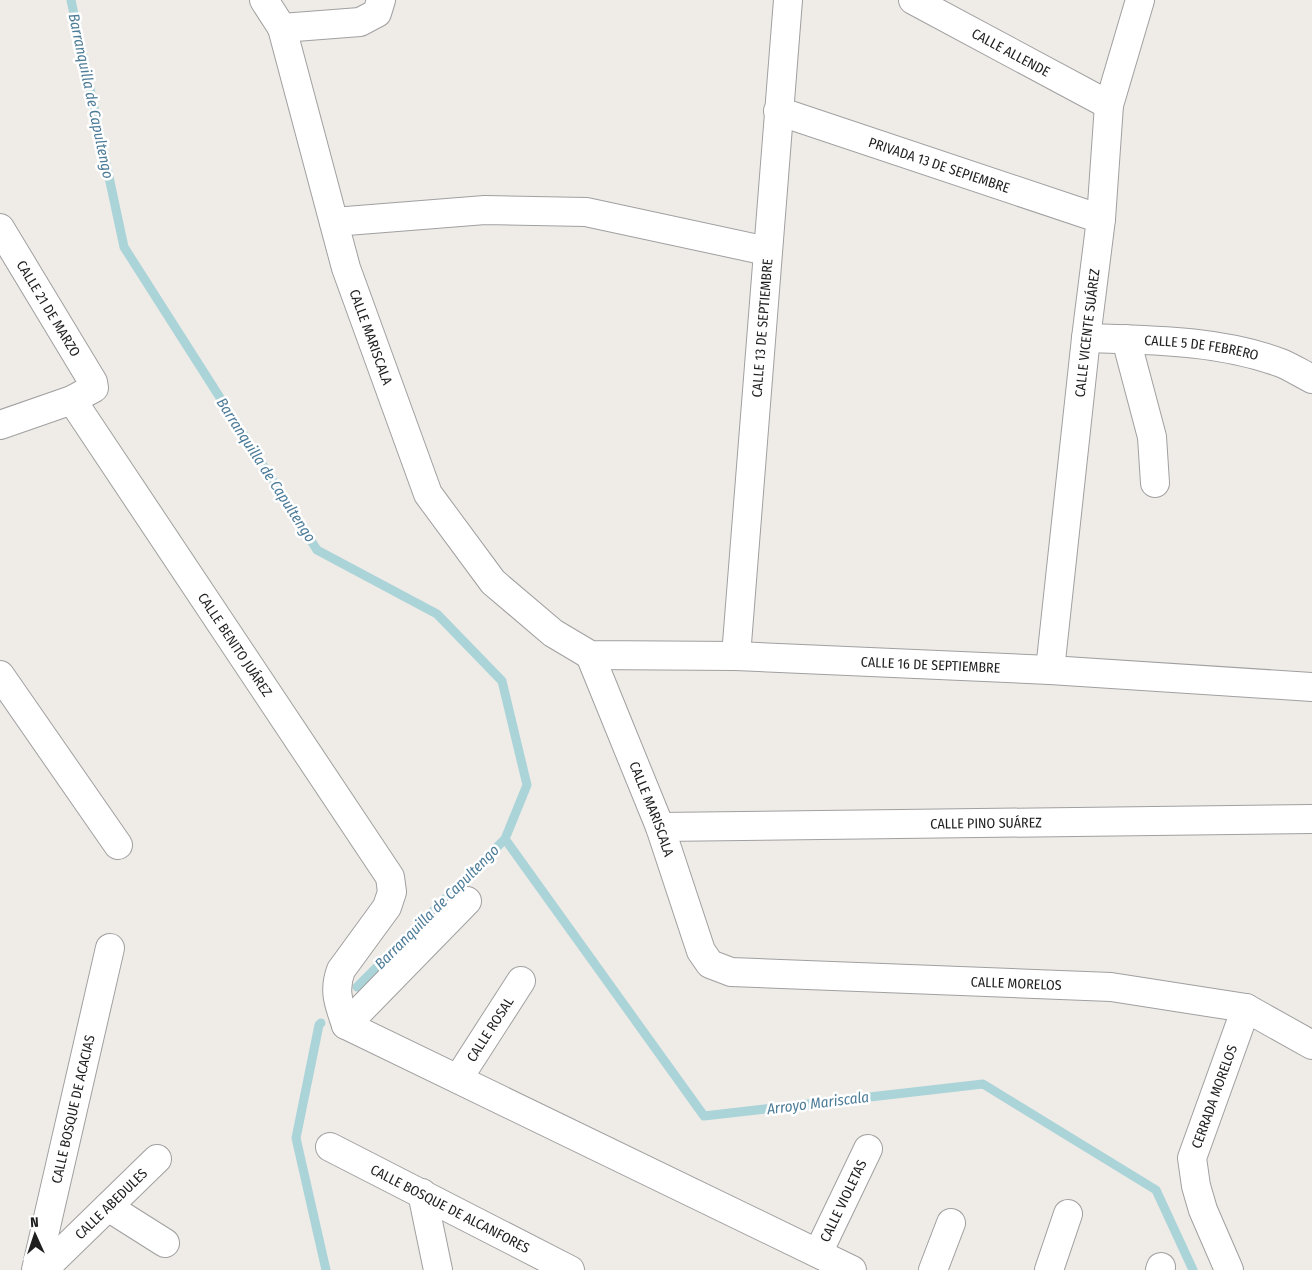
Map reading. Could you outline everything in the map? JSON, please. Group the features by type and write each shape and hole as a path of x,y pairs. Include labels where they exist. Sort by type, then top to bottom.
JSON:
{"street":[{"name":"CALLE MARISCALA","path":"264,0 282,28 346,268 428,494 493,582 553,633 590,655 660,827 701,951 710,964"},
{"path":"282,28 360,22 376,13 381,0"},
{"name":"CALLE 13 DE SEPTIEMBRE","path":"736,656 788,0"},
{"name":"CALLE ALLENDE","path":"913,0 1109,105"},
{"name":"CALLE VICENTE SUÁREZ","path":"1050,670 1086,338 1101,219 1109,105 1140,0"},
{"name":"PRIVADA 13 DE SEPIEMBRE","path":"778,111 1101,219"},
{"path":"334,222 486,210 586,212 767,252"},
{"name":"CALLE 21 DE MARZO","path":"0,228 94,382 83,394"},
{"name":"CALLE 5 DE FEBRERO","path":"1086,338 1172,342 1229,349 1281,363 1312,378"},
{"path":"1126,339 1152,437 1156,483"},
{"path":"0,425 83,394"},
{"name":"CALLE BENITO JUÁREZ","path":"83,394 390,877 392,892 387,907 341,970 337,982 337,999 346,1025"},
{"name":"CALLE 16 DE SEPTIEMBRE","path":"590,655 736,656 1050,670 1312,687"},
{"path":"0,675 118,844"},
{"name":"CALLE PINO SUÁREZ","path":"660,827 1312,819"},
{"path":"467,901 346,1025 852,1270"},
{"name":"CALLE BOSQUE DE ACACIAS","path":"36,1270 110,948"},
{"name":"CALLE MORELOS","path":"710,964 731,972 1111,987 1246,1008 1312,1045"},
{"name":"CALLE ROSAL","path":"458,1079 521,981"},
{"name":"CERRADA MORELOS","path":"1229,1270 1203,1210 1196,1186 1192,1158 1246,1008"},
{"name":"CALLE BOSQUE DE ALCANFORES","path":"330,1147 570,1270"},
{"name":"CALLE VIOLETAS","path":"818,1253 868,1149"},
{"name":"CALLE ABEDULES","path":"43,1270 157,1159"},
{"path":"422,1193 438,1270"},
{"path":"108,1207 165,1243"},
{"path":"1049,1270 1068,1214"},
{"path":"933,1270 952,1223"}],"waterway":[{"name":"Barranquilla de Capultengo","path":"71,0 124,247 317,550 437,614 502,681 527,785 505,839 357,987"},
{"name":"Arroyo Mariscala","path":"505,839 704,1116 983,1084 1156,1190 1193,1270"},
{"name":"Barranquilla de Capultengo","path":"321,1023 319,1025 296,1138 326,1270"}]}
